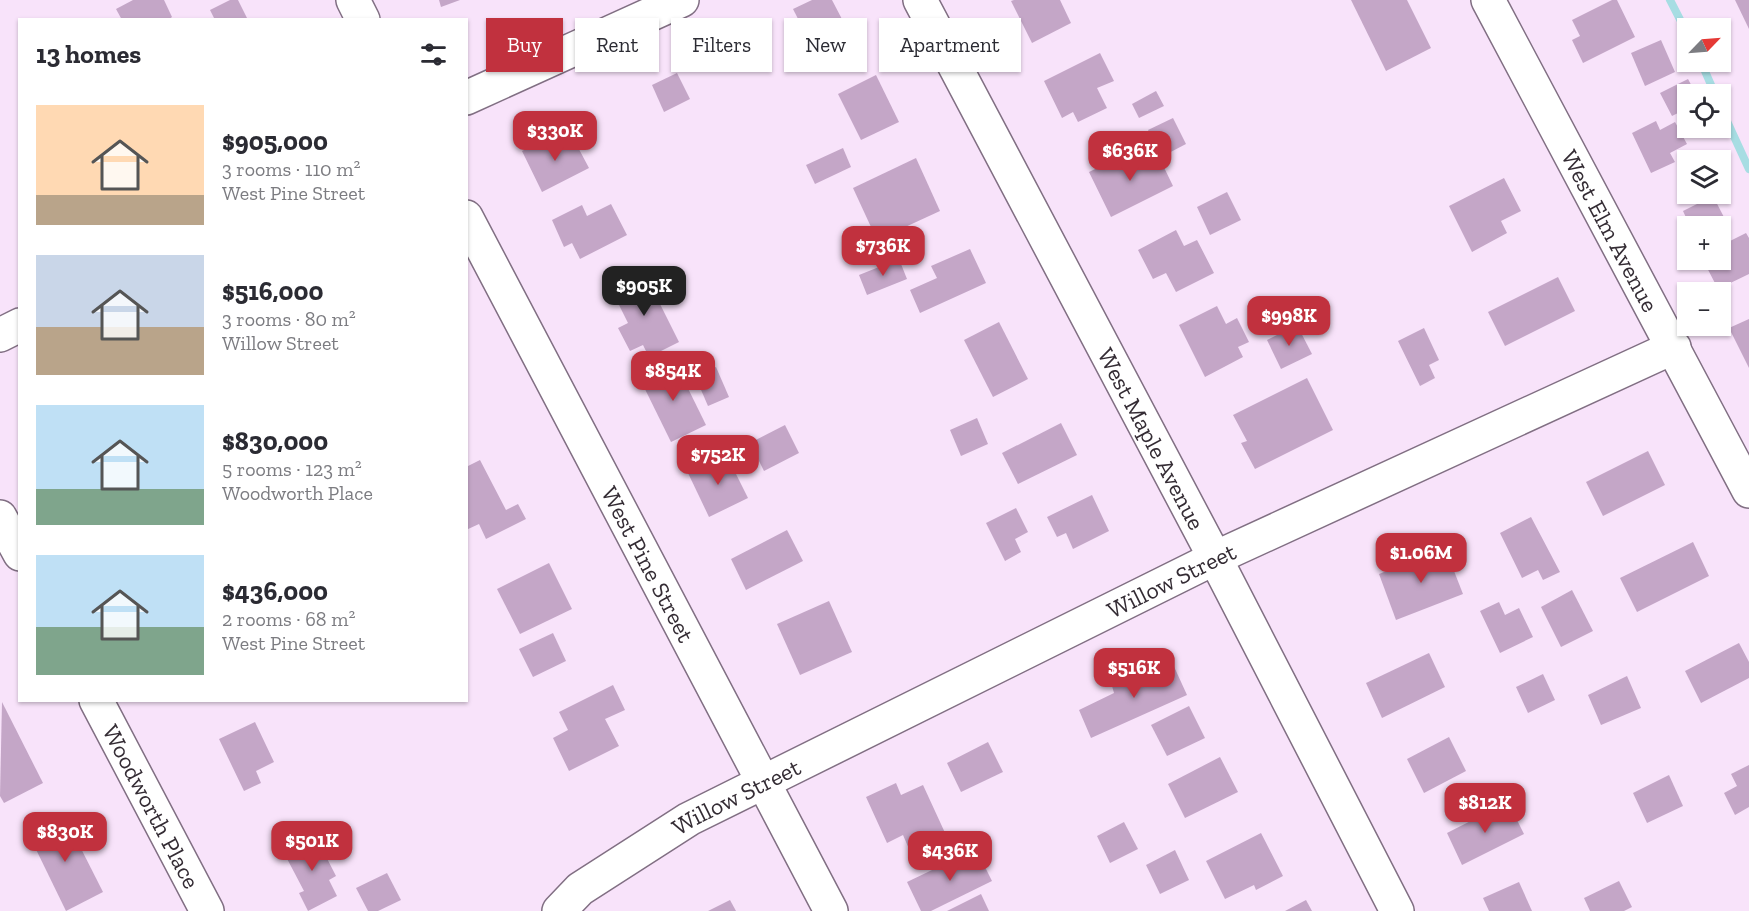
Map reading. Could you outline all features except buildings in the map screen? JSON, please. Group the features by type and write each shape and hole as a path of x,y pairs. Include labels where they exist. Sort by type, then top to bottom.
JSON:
{"street":[{"path":"353,0 362,18"},
{"path":"468,97 682,0"},
{"name":"West Maple Avenue","path":"920,0 1215,558 1397,911"},
{"name":"West Elm Avenue","path":"1488,0 1749,492"},
{"name":"West Pine Street","path":"468,221 831,911"},
{"path":"0,335 18,326"},
{"name":"Willow Street","path":"559,911 580,889 690,819 1215,558 1674,348"},
{"path":"0,517 18,550"},
{"name":"Woodworth Place","path":"97,702 207,911"}],"waterway":[{"path":"1670,0 1679,18"},
{"path":"1705,72 1711,84"},
{"path":"1731,130 1749,169"}]}
